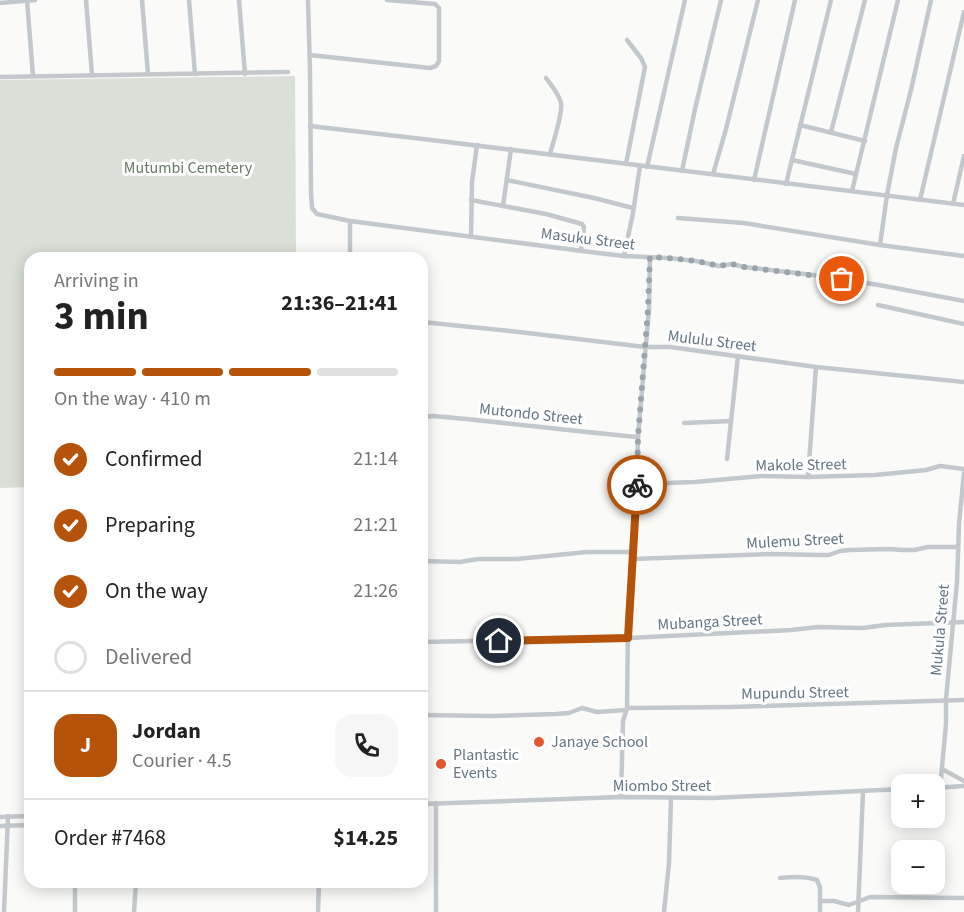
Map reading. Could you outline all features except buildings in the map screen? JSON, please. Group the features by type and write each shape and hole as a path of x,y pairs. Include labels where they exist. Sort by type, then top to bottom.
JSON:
{"street":[{"path":"27,0 33,76"},
{"path":"0,3 35,0"},
{"path":"86,0 92,75"},
{"path":"142,0 148,74"},
{"path":"189,0 195,74"},
{"path":"239,0 245,74"},
{"path":"308,0 310,126 964,205"},
{"path":"310,56 430,68 436,66 439,61 438,5 387,0"},
{"path":"647,167 685,0"},
{"path":"682,171 721,0"},
{"path":"713,174 758,0"},
{"path":"754,180 795,0"},
{"path":"786,184 831,0"},
{"path":"831,132 865,0"},
{"path":"852,191 898,0"},
{"path":"880,245 896,148 912,90 931,0"},
{"path":"920,200 964,12"},
{"path":"626,164 645,67 627,40"},
{"path":"0,76 288,72"},
{"path":"546,78 561,103 550,154"},
{"path":"801,125 865,141"},
{"name":"Masuku Street","path":"310,126 312,208 316,214 350,221 624,256 668,258 719,266 732,264 879,285 964,301"},
{"path":"471,237 472,183 477,145"},
{"path":"503,206 511,150"},
{"path":"953,204 964,156"},
{"path":"792,160 856,174"},
{"path":"624,256 640,166"},
{"path":"507,180 633,208"},
{"path":"471,200 546,214 582,224 584,227 581,250"},
{"path":"678,218 744,223 964,256"},
{"path":"350,221 350,252"},
{"path":"621,797 623,721 627,709 628,623 650,257"},
{"path":"878,305 964,324"},
{"name":"Mululu Street","path":"428,323 645,347 670,347 816,367 964,382"},
{"path":"726,459 738,356"},
{"path":"808,477 816,367"},
{"name":"Mutondo Street","path":"428,416 507,422 638,437"},
{"path":"684,423 731,421"},
{"name":"Makole Street","path":"637,484 761,476 874,476 926,470 940,466 964,473"},
{"name":"Mukula Street","path":"941,774 964,473"},
{"name":"Mulemu Street","path":"633,559 772,554 829,555 849,550 914,550 928,547 957,547"},
{"path":"428,561 460,562 587,552 634,552"},
{"path":"957,555 964,558"},
{"name":"Mubanga Street","path":"428,642 628,638 818,627 863,628 964,622"},
{"name":"Mupundu Street","path":"428,715 490,716 568,713 582,708 597,712 627,709 814,703 859,704 964,699"},
{"path":"942,769 964,781"},
{"path":"945,787 964,786"},
{"name":"Miombo Street","path":"428,804 621,797 713,798 891,790"},
{"path":"858,912 863,791"},
{"path":"664,912 669,863 671,798"},
{"path":"436,803 436,912"},
{"path":"4,912 8,816"},
{"path":"0,817 24,816"},
{"path":"0,826 24,825"},
{"path":"780,878 801,877 816,880 820,887 820,912"},
{"path":"75,888 75,912"},
{"path":"134,912 136,888"},
{"path":"318,912 319,888"},
{"path":"820,901 834,901 849,905 870,897 964,898"}],"green space":[{"name":"Mutumbi Cemetery","path":"295,76 296,252 24,252 24,487 0,488 0,80"}],"way so far":[{"path":"637,485 650,257 696,261 711,266 732,264 842,279"}],"place":[{"name":"Janaye School","path":"539,742"},
{"name":"Plantastic Events","path":"441,764"}],"route":[{"path":"499,641 628,638 637,485"}]}
